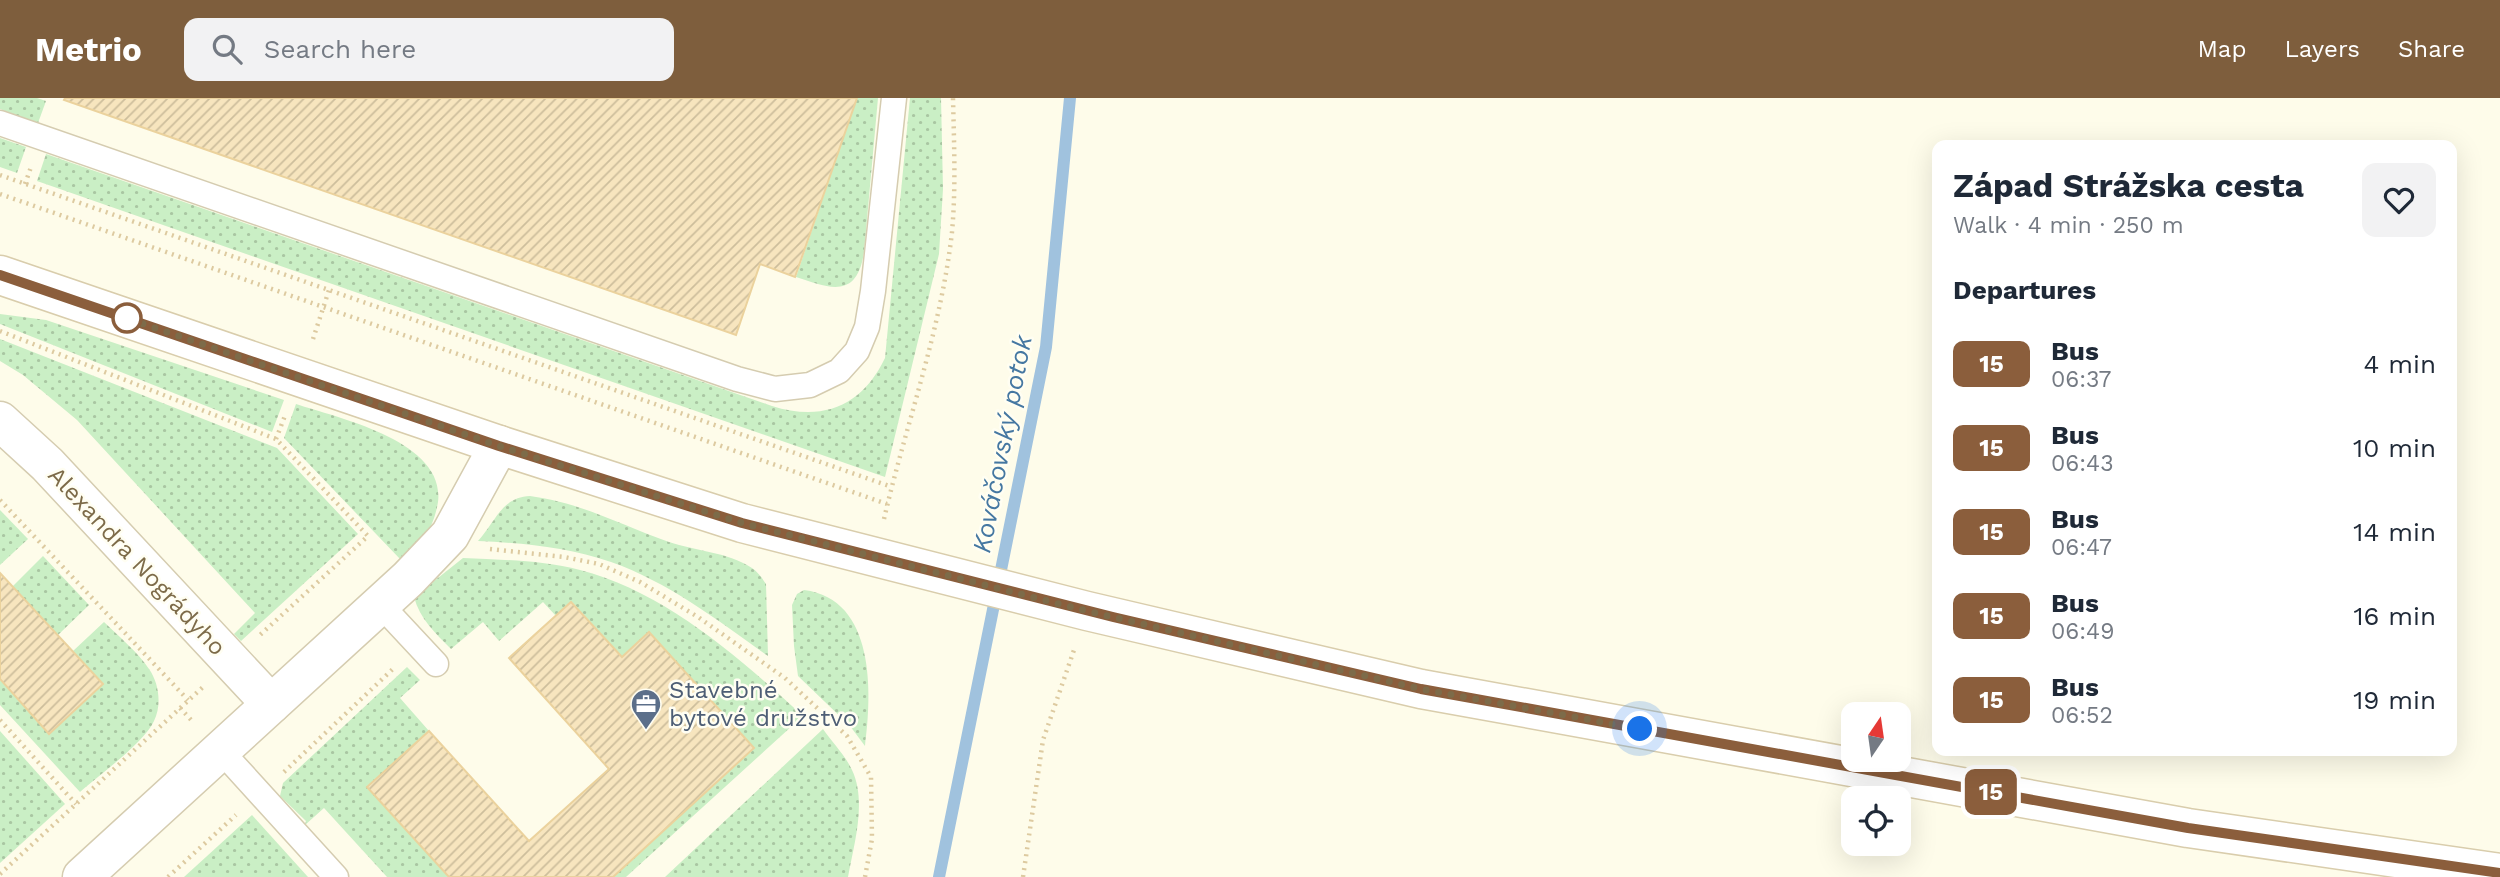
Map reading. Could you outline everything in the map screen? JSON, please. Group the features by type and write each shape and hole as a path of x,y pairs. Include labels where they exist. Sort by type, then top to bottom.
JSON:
{"street":[{"path":"0,275 499,446 742,523 1083,610 1421,689 2188,828 2500,873"},
{"name":"Alexandra Nográdyho","path":"0,421 47,464 271,704"},
{"path":"82,877 440,547 450,536 499,446"}],"lane":[{"path":"0,123 737,379 775,389 810,385 839,371 857,351 867,327 880,243 894,98"},
{"path":"380,604 436,664"},
{"path":"234,765 336,877"}],"path":[{"path":"875,556 944,282 952,232 953,98"},
{"path":"0,175 892,486"},
{"path":"0,194 887,505"},
{"path":"311,344 329,290"},
{"path":"0,331 276,439 368,536 253,642"},
{"path":"276,439 290,402"},
{"path":"0,500 188,700"},
{"path":"440,547 552,555 599,564 640,582 698,617 785,678 847,736 871,777 872,839 865,877"},
{"path":"1023,877 1043,740 1083,610"},
{"path":"169,877 418,645"},
{"path":"0,874 208,682"},
{"path":"0,720 76,804"}],"green space":[{"path":"0,98 37,98 46,101 38,123 0,109"},
{"path":"857,98 878,98 864,252 855,278 840,287 830,287 796,277"},
{"path":"910,98 941,98 943,189 939,254 885,477 37,181 46,154 772,406 808,412 839,406 853,398 865,388 885,358"},
{"path":"0,138 26,147 17,173 0,167"},
{"path":"0,314 46,320 284,400 272,432 0,324"},
{"path":"0,339 277,448 358,534 241,641 234,634 255,613 77,420 23,375 0,361"},
{"path":"296,404 386,435 408,448 425,463 436,481 436,511 427,533 401,560 284,438"},
{"path":"530,496 584,509 669,542 722,555 752,568 766,584 768,656 692,603 632,570 562,549 478,541 506,505 520,497"},
{"path":"0,510 28,539 0,565"},
{"path":"43,556 89,605 58,635 12,587"},
{"path":"463,558 522,561 566,567 611,580 642,594 671,610 727,650 803,716 626,877 613,877 754,748 649,633 622,657 572,602 556,616 543,602 499,641 483,622 451,649 424,619 414,597"},
{"path":"804,590 828,597 845,611 857,630 868,676 865,746 850,726 798,676 792,605 797,594"},
{"path":"104,622 145,663 157,687 159,701 149,730 80,792 0,705 0,680 49,733 103,684 73,651"},
{"path":"407,667 420,680 400,698 429,731 367,787 449,877 387,877 324,808 305,825 306,821 280,796 283,783"},
{"path":"823,729 852,770 859,795 858,823 848,877 665,877"},
{"path":"0,731 65,804 0,863"},
{"path":"252,815 308,877 184,877"}],"building":[{"path":"857,98 795,277 760,264 736,335 64,100"},
{"path":"0,573 103,684 49,734 0,679"},
{"path":"571,602 622,657 649,632 754,748 613,877 449,877 367,787 429,731 529,841 609,769 509,658"}],"waterway":[{"name":"Kováčovský potok","path":"939,877 1046,347 1070,98"}],"bus line":[{"name":"15","path":"0,275 499,446 742,523 1113,617 1421,689 2188,828 2500,873"}],"place":[{"name":"Stavebné bytové družstvo","path":"646,731"}],"route":[{"path":"127,318 123,317 499,446 742,523 1087,611 1421,689 1640,729"}]}
